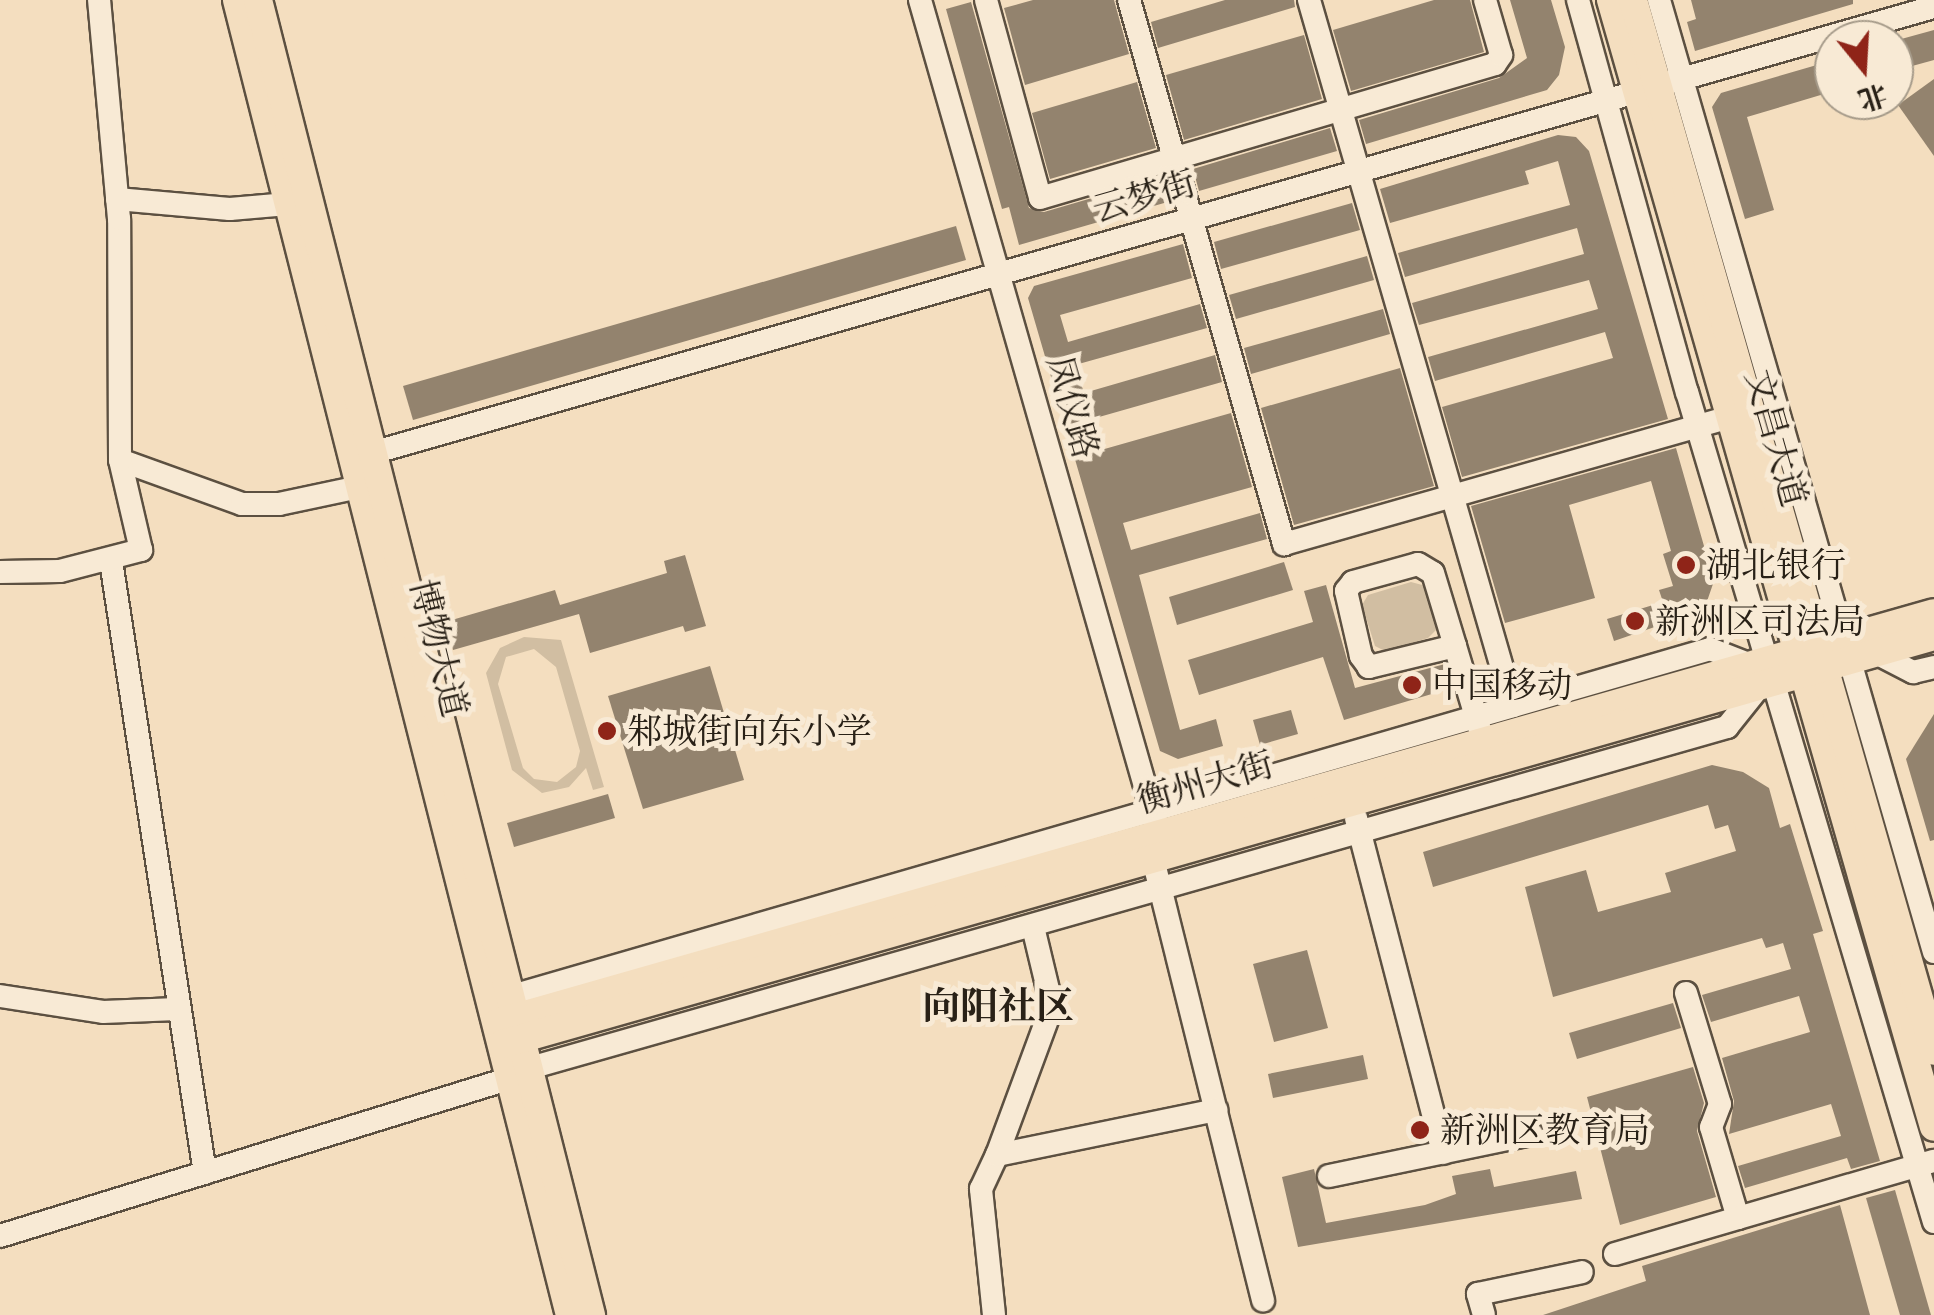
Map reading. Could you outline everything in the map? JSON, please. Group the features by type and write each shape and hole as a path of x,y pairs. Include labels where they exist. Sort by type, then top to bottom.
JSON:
{"main road":[{"name":"博物大道","path":"236,0 360,487 510,1024"},
{"name":"博物大道","path":"258,0 510,1024 570,1315"},
{"name":"文昌大道","path":"1611,0 1659,85 1730,417 1831,656 1934,1126"},
{"name":"文昌大道","path":"1633,0 1831,656 1934,1050"},
{"name":"衡州大街","path":"1831,656 1934,613"},
{"name":"衡州大街","path":"1155,834 1352,802 1763,674 1934,636"},
{"name":"衡州大街","path":"510,1024 1155,834 1480,730 1763,674"},
{"name":"博物大道","path":"520,1073 592,1315"}],"street":[{"path":"0,572 111,561 141,550 120,460 117,199 100,0"},
{"name":"凤仪路","path":"920,0 1155,834 1161,890 1263,1302"},
{"path":"986,0 1040,198 1494,64 1501,55 1485,0"},
{"path":"1129,0 1284,544 1730,417"},
{"path":"1309,0 1513,706"},
{"path":"1578,0 1763,674 1926,1163 1934,1222"},
{"path":"1659,0 1659,85"},
{"name":"云梦街","path":"372,454 1934,7"},
{"path":"117,199 230,209 288,204"},
{"path":"120,460 242,504 278,504 360,487"},
{"path":"111,561 205,1173"},
{"path":"1455,646 1369,667 1360,656 1346,592 1353,582 1425,566 1433,572 1480,730 1513,706 1710,650 1763,674"},
{"path":"1831,656 1914,672 1934,666"},
{"path":"1831,656 1934,952"},
{"path":"0,1236 520,1073 1727,727 1763,674"},
{"path":"1352,802 1444,1153"},
{"path":"510,1024 1155,834"},
{"path":"994,1315 981,1189 1052,1006 1033,927"},
{"path":"1686,993 1720,1104 1711,1127 1738,1218"},
{"path":"0,996 103,1012 177,1009"},
{"path":"997,1154 1216,1110"},
{"path":"1329,1176 1532,1134"},
{"path":"1615,1254 1926,1163"},
{"path":"1484,1315 1478,1294 1582,1272"}],"shaded area":[{"path":"1411,582 1426,586 1439,627 1428,638 1385,651 1375,646 1362,605 1368,595"},
{"path":"524,637 561,640 604,787 593,790 586,768 569,787 542,793 512,770 486,673 500,648","holes":["534,649 556,667 580,751 576,767 557,782 534,779 523,768 498,684 506,657"]}],"building":[{"path":"1033,0 1114,0 1129,54 1025,85 1004,8"},
{"path":"1225,0 1294,0 1295,7 1158,48 1151,22"},
{"path":"1434,0 1470,0 1484,52 1351,91 1333,30"},
{"path":"1510,0 1551,0 1565,47 1559,75 1547,90 1366,144 1359,120 1499,78 1527,58"},
{"path":"1691,0 1853,0 1853,4 1695,51 1687,22 1696,19"},
{"path":"971,2 1029,208 1044,212 1164,177 1171,201 1019,245 1009,207 1002,209 946,9"},
{"path":"1934,30 1934,60 1914,66 1914,36"},
{"path":"1304,35 1322,99 1184,140 1166,75"},
{"path":"1814,66 1814,97 1747,117 1774,210 1745,219 1712,107 1721,93"},
{"path":"1934,79 1934,156 1909,120 1914,120 1914,93"},
{"path":"1137,82 1156,148 1050,179 1032,113"},
{"path":"1330,128 1337,151 1199,191 1193,169"},
{"path":"1558,135 1576,137 1589,151 1668,419 1462,477 1442,407 1613,358 1605,332 1435,381 1428,357 1598,309 1589,280 1419,325 1412,303 1584,254 1577,228 1405,277 1398,253 1570,205 1558,161 1525,171 1529,184 1390,223 1380,189"},
{"path":"1352,203 1360,230 1221,269 1214,242"},
{"path":"956,226 966,260 413,420 403,386"},
{"path":"1183,244 1192,278 1060,315 1068,342 1200,304 1207,328 1075,365 1084,393 1215,355 1222,382 1092,419 1101,450 1231,413 1252,487 1123,523 1131,550 1260,513 1267,539 1139,575 1180,730 1216,719 1223,746 1178,759 1160,751 1028,298 1034,286"},
{"path":"1367,256 1374,280 1236,319 1229,295"},
{"path":"1383,309 1390,334 1251,374 1244,348"},
{"path":"1400,368 1434,486 1294,525 1261,408"},
{"path":"1676,448 1714,581 1704,610 1614,641 1607,619 1663,602 1659,590 1673,586 1663,554 1671,551 1651,481 1569,505 1595,598 1505,623 1471,506"},
{"path":"685,555 706,626 685,632 683,626 590,653 579,614 453,650 445,622 555,590 560,605 667,573 664,561"},
{"path":"1284,562 1293,590 1177,625 1169,597"},
{"path":"1326,585 1355,688 1445,664 1452,688 1344,720 1323,657 1199,695 1188,660 1313,622 1304,591"},
{"path":"710,666 744,780 643,809 608,696"},
{"path":"1291,710 1298,734 1260,745 1253,720"},
{"path":"1934,714 1934,840 1930,841 1906,759"},
{"path":"1712,765 1743,772 1769,788 1780,828 1790,824 1823,931 1813,934 1880,1161 1851,1169 1847,1158 1745,1188 1738,1166 1841,1136 1831,1104 1729,1134 1734,1101 1722,1058 1810,1032 1799,996 1711,1022 1702,995 1791,969 1783,943 1766,948 1762,938 1553,997 1525,887 1586,870 1598,912 1671,892 1665,873 1736,851 1728,825 1715,829 1708,805 1433,887 1423,852"},
{"path":"608,794 615,818 514,847 507,823"},
{"path":"1307,950 1328,1028 1274,1042 1253,964"},
{"path":"1673,1003 1681,1028 1577,1059 1569,1033"},
{"path":"1363,1055 1368,1079 1273,1098 1268,1074"},
{"path":"1693,1067 1704,1103 1697,1131 1716,1197 1620,1225 1587,1097"},
{"path":"1314,1169 1326,1223 1425,1205 1456,1194 1452,1176 1490,1169 1494,1187 1576,1171 1582,1199 1298,1247 1282,1177"},
{"path":"1895,1190 1931,1315 1900,1315 1866,1198"},
{"path":"1840,1205 1870,1315 1543,1315 1646,1281 1642,1266"}],"place":[{"name":"湖北银行","path":"1686,565"},
{"name":"新洲区司法局","path":"1635,621"},
{"name":"中国移动","path":"1412,685"},
{"name":"邾城街向东小学","path":"607,731"},
{"name":"新洲区教育局","path":"1420,1130"}],"district":[{"name":"向阳社区","path":"998,1007"}]}
